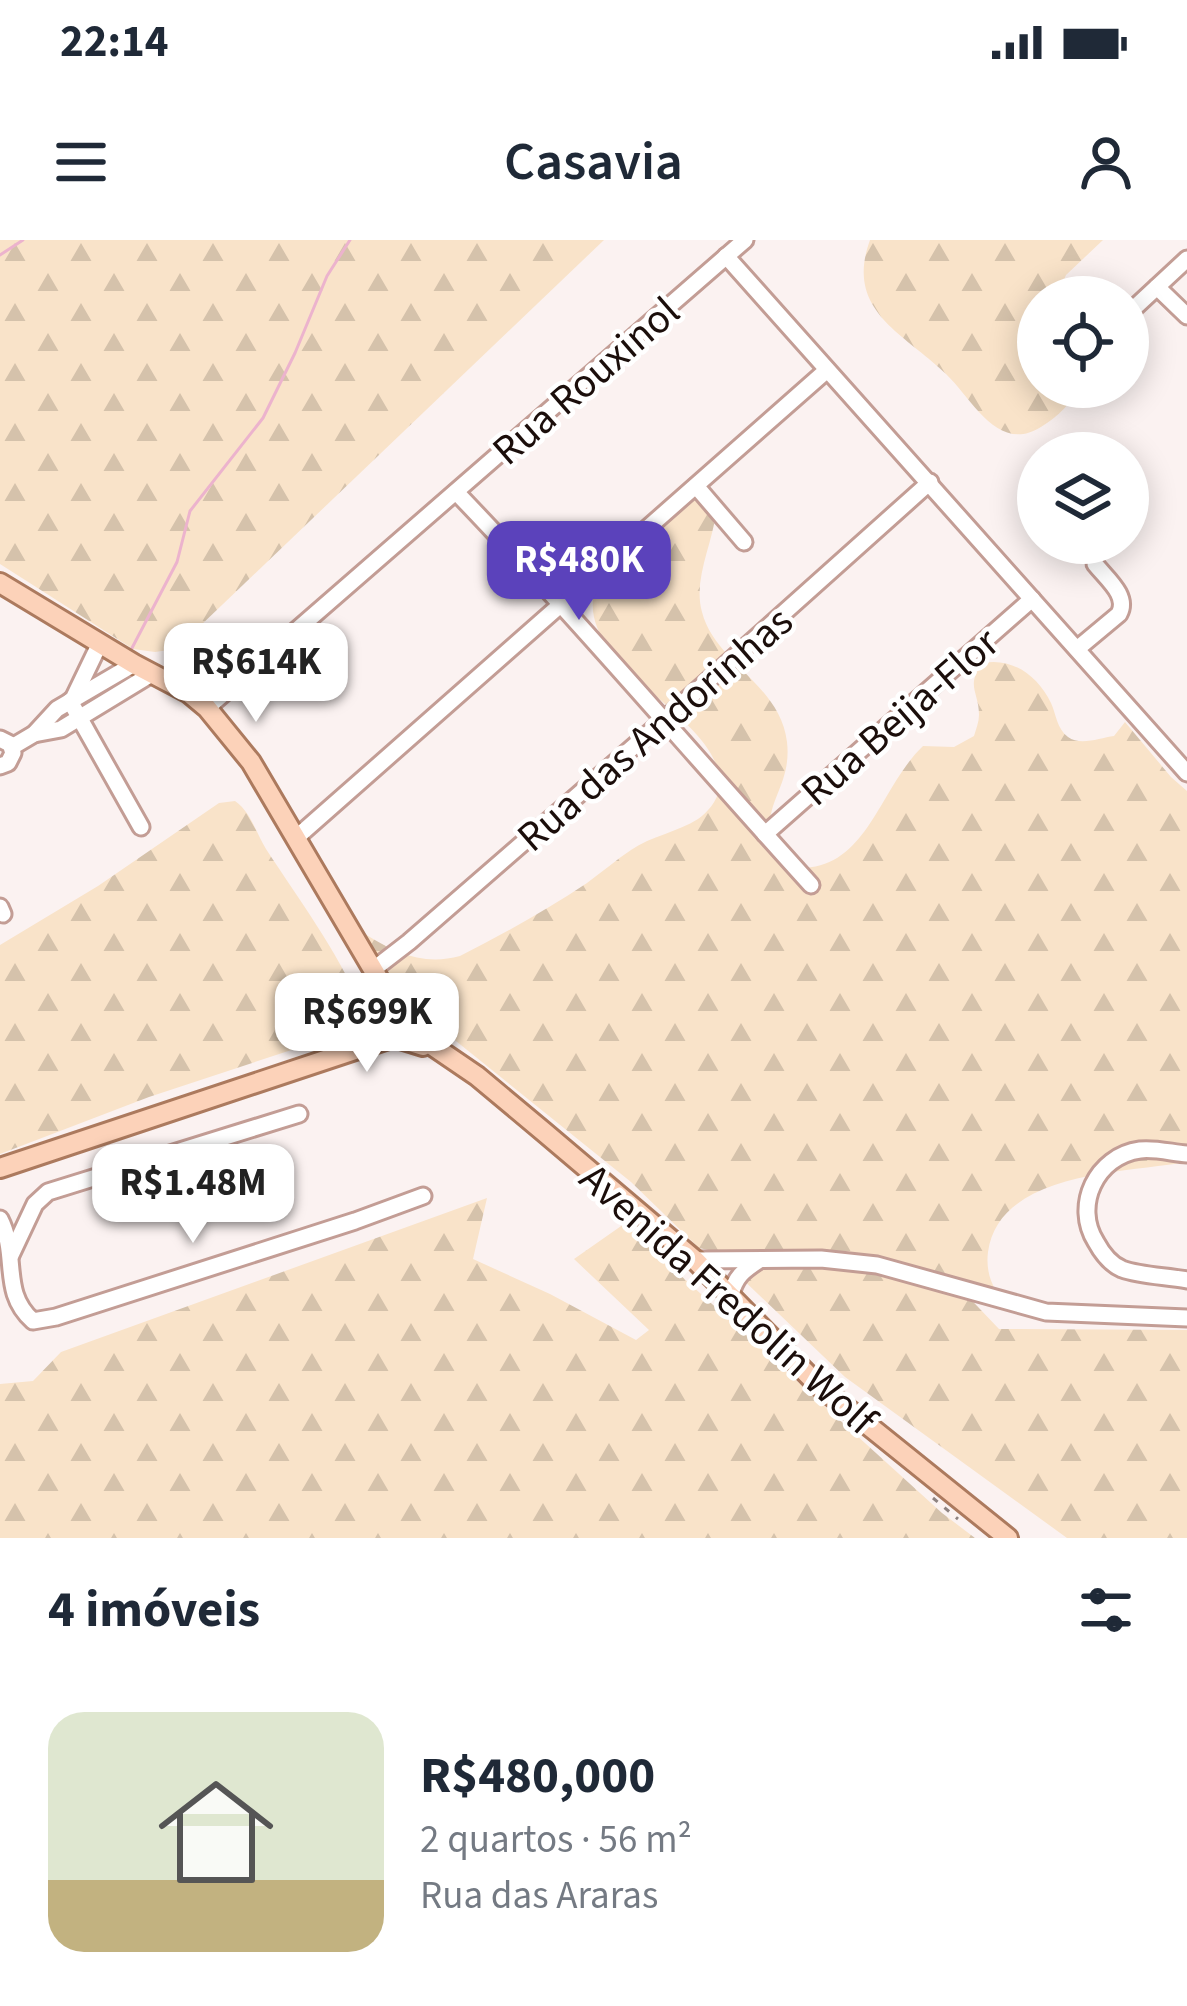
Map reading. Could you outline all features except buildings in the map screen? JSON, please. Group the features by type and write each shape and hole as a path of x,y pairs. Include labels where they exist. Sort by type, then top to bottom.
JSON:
{"main road":[{"path":"0,583 207,708 251,762 297,837 374,969 397,1029 321,1062 0,1168"},
{"name":"Avenida Fredolin Wolf","path":"397,1029 505,1098 695,1260 818,1385 1008,1538"}],"street":[{"name":"Rua Rouxinol","path":"207,708 745,240"},
{"path":"726,256 1187,772"},
{"path":"1149,294 1187,259"},
{"path":"1157,287 1187,316"},
{"path":"297,837 827,370"},
{"name":"Rua das Andorinhas","path":"374,969 663,722 930,482"},
{"path":"696,486 744,542"},
{"path":"456,491 811,884"},
{"path":"1078,650 1123,607 1121,597 1096,565"},
{"name":"Rua Beija-Flor","path":"765,834 1032,599"},
{"path":"100,643 72,700 141,827"},
{"path":"34,734 46,717 72,700 143,668"},
{"path":"0,766 12,758 6,743 53,732 80,719 143,668"},
{"path":"11,1255 35,1204 48,1192 299,1114"},
{"path":"1187,1154 1141,1149 1122,1156 1090,1185 1084,1211 1090,1234 1104,1256 1121,1268 1187,1280"},
{"path":"0,1219 11,1255 15,1301 33,1321 423,1196"},
{"path":"731,1295 741,1273 760,1259"},
{"path":"695,1260 821,1259 877,1265 1046,1312 1187,1318"}],"path":[{"path":"926,1492 970,1528"}],"green space":[{"path":"0,240 604,240 176,649 155,652 133,649 0,564"},
{"path":"870,240 1103,240 1066,276 1017,276 1017,408 1064,408 1030,432 1012,434 999,429 882,318 865,285"},
{"path":"696,497 716,513 701,575 702,612 720,646 773,704 787,742 770,829 780,866 809,868 832,861 866,830 923,746 954,747 974,736 979,715 974,683 983,663 1004,663 1031,677 1046,693 1061,730 1073,740 1114,736 1125,722 1187,791 1187,1162 1100,1174 1040,1191 1015,1205 997,1225 988,1252 992,1284 1011,1310 989,1306 959,1287 999,1329 1187,1330 1187,1538 1067,1538 845,1377 713,1251 699,1248 631,1182 400,996 365,934 410,956 460,956 556,903 639,845 698,819 711,806 719,790 716,763 700,738 623,665 603,639 593,611 598,581 680,502"},
{"path":"235,801 329,945 361,1006 337,1035 149,1097 0,1154 0,945 98,886 219,803"},
{"path":"487,1198 473,1259 636,1340 649,1330 574,1259 624,1224 975,1538 0,1538 0,1384 33,1381 61,1352"}],"waterway":[{"path":"0,255 23,240"},
{"path":"132,648 177,562 190,511 263,418 327,276 350,240"}]}
